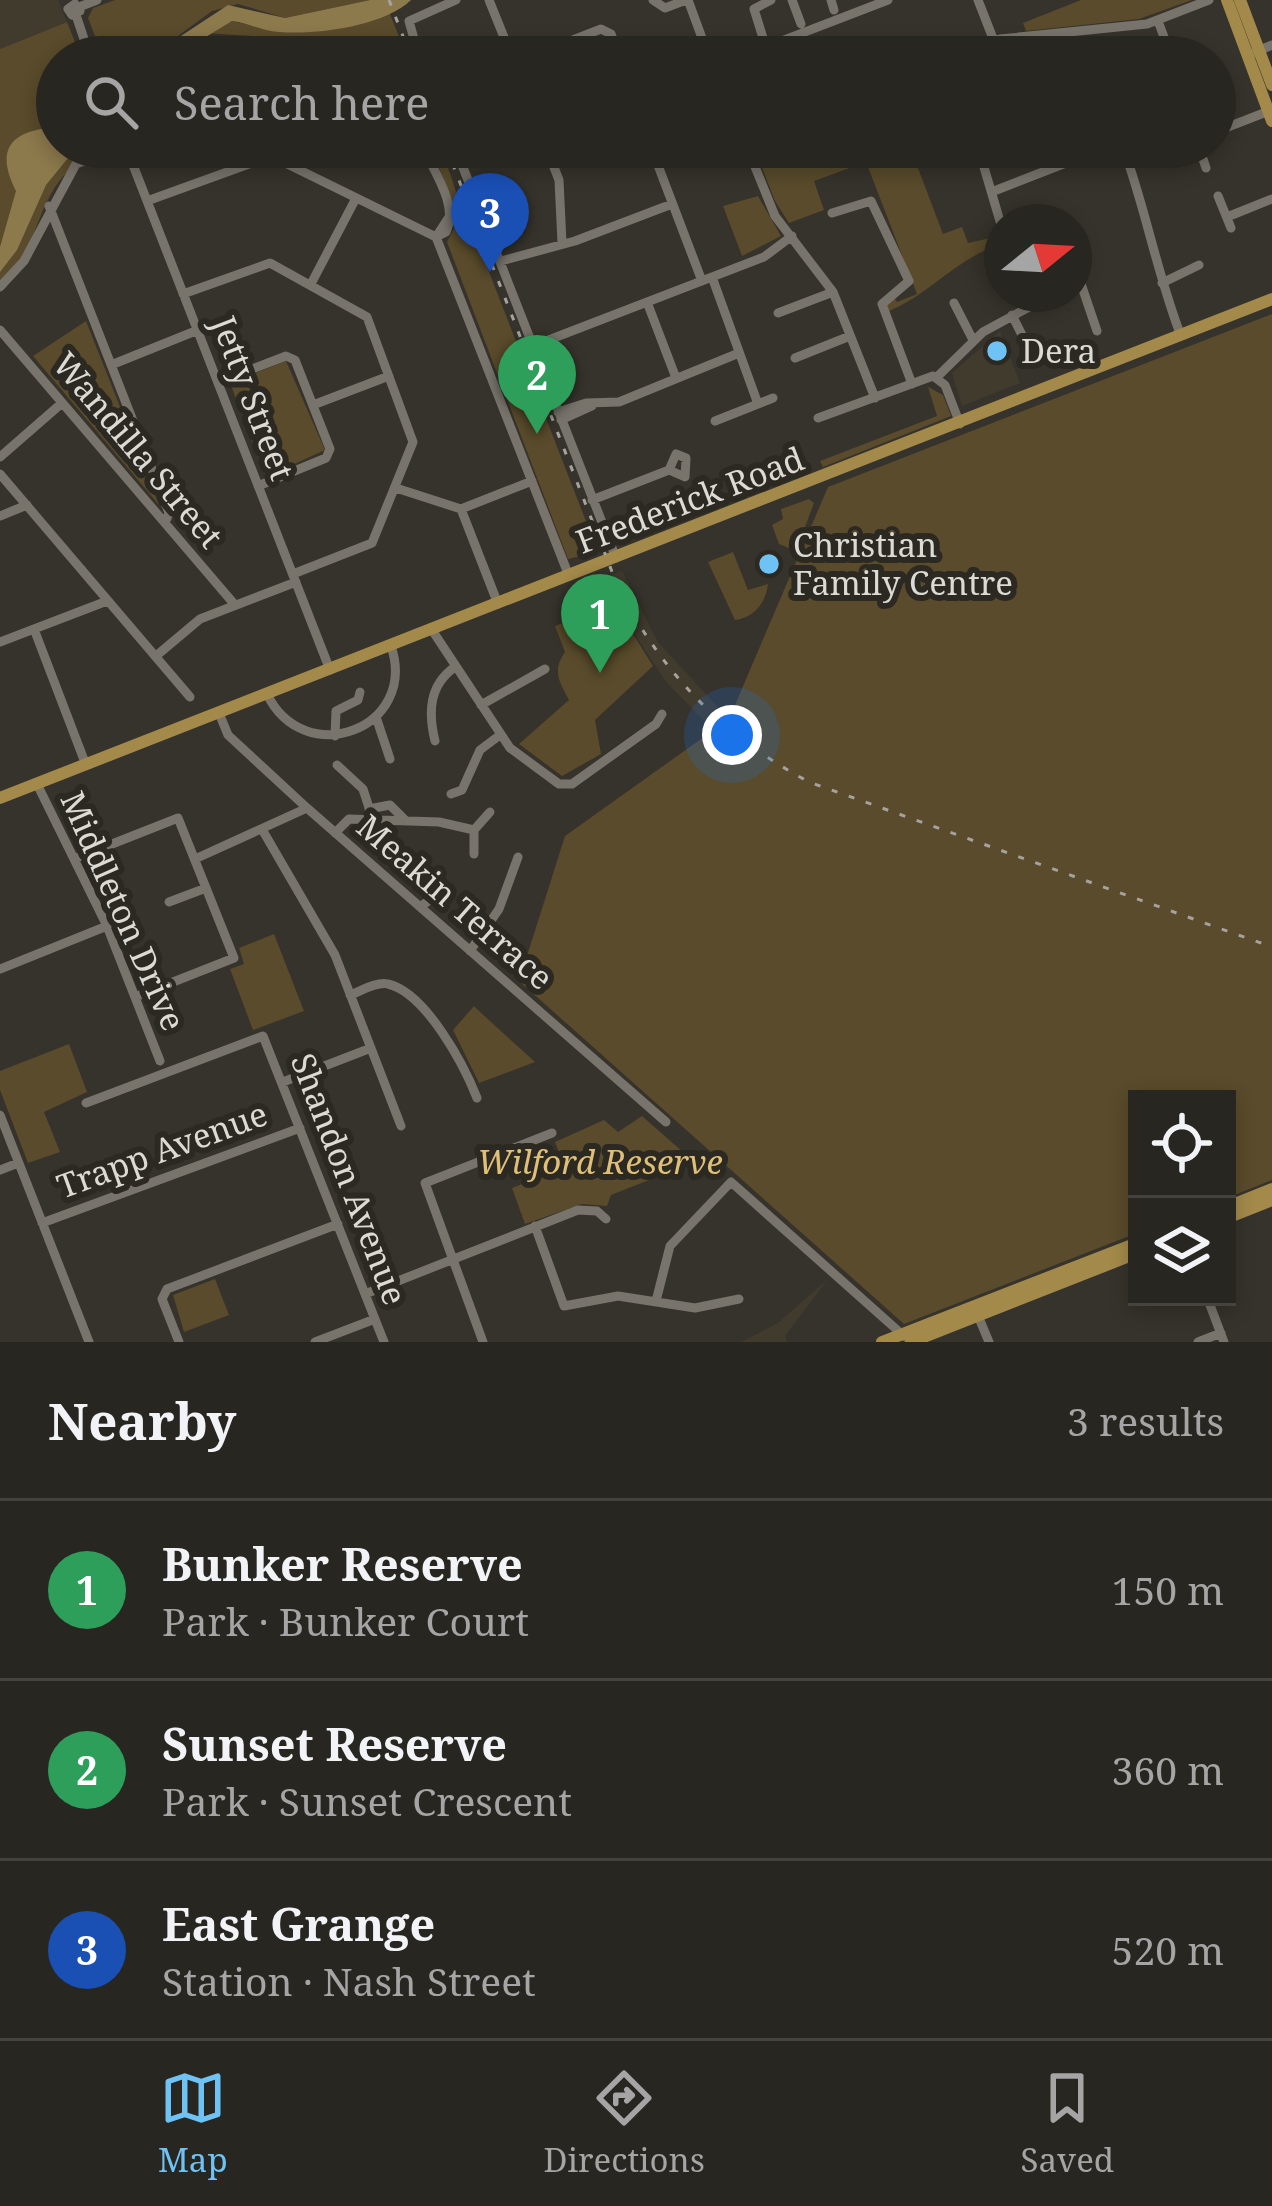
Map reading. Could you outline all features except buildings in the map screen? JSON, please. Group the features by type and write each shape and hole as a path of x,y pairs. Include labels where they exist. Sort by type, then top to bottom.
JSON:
{"main road":[{"path":"1227,0 1260,50 1270,116"},
{"path":"1240,0 1272,85"},
{"name":"Frederick Road","path":"0,798 1270,303"},
{"path":"1236,1204 1272,1190"},
{"path":"1236,1214 1272,1200"},
{"path":"882,1342 907,1339 1128,1247"},
{"path":"976,1311 1128,1256"}],"street":[{"path":"84,36 74,7 98,0"},
{"path":"413,36 409,21 456,0"},
{"path":"489,0 504,36"},
{"path":"653,0 665,8 687,0 702,36"},
{"path":"762,36 754,9 772,0"},
{"path":"792,0 801,23"},
{"path":"795,36 888,0 894,14"},
{"path":"977,0 992,36"},
{"path":"1042,36 1158,21 1209,0"},
{"path":"1158,21 1164,36"},
{"path":"581,36 601,28 612,36"},
{"path":"1236,126 1270,116"},
{"path":"0,287 24,261 49,206 73,168"},
{"name":"Jetty Street","path":"132,168 330,670"},
{"path":"147,200 229,168"},
{"path":"289,168 436,238 569,576"},
{"path":"432,168 451,214 446,232 436,238"},
{"path":"463,168 616,558"},
{"path":"554,168 562,243"},
{"path":"659,168 758,404"},
{"path":"755,168 767,201 833,292 875,398"},
{"path":"986,168 997,204"},
{"path":"994,191 1053,168"},
{"path":"1131,168 1182,338"},
{"path":"1218,196 1228,223 1272,200"},
{"path":"312,282 355,200"},
{"path":"500,261 673,203"},
{"path":"832,213 861,203 869,217 881,212 909,281 882,304 912,384"},
{"path":"49,206 169,513 165,523"},
{"path":"532,346 769,254 792,236"},
{"path":"156,656 200,619 372,543 412,435 361,309 270,263 183,294"},
{"path":"1162,283 1199,265"},
{"path":"778,313 833,292"},
{"path":"647,302 676,378"},
{"path":"954,303 973,340"},
{"path":"818,418 938,377 973,340 1018,312"},
{"path":"1090,312 1097,331"},
{"path":"1012,315 1031,355"},
{"name":"Wandilla Street","path":"0,330 235,605"},
{"path":"111,365 198,330"},
{"path":"794,358 850,336"},
{"path":"560,416 619,402 740,353"},
{"path":"218,382 286,356 295,360 330,449 326,458 258,486"},
{"path":"313,405 389,376"},
{"path":"938,377 960,424"},
{"path":"715,421 773,398"},
{"path":"0,457 62,403"},
{"path":"596,499 670,470"},
{"path":"0,474 190,698"},
{"path":"396,488 460,508 532,481"},
{"path":"0,516 27,505"},
{"path":"460,508 498,604"},
{"path":"0,642 107,601"},
{"path":"34,629 86,764"},
{"path":"432,630 500,735 542,775 569,785 656,724 662,714"},
{"path":"390,759 377,720 394,674 391,646"},
{"path":"435,742 432,700 442,676 455,667"},
{"path":"481,705 545,669"},
{"path":"322,708 336,711 358,700 360,692"},
{"path":"268,694 297,728 335,736 377,720"},
{"path":"335,736 336,711"},
{"name":"Meakin Terrace","path":"219,713 228,735 307,808 666,1122"},
{"path":"452,794 462,790 480,750 500,735"},
{"path":"337,765 362,789 371,814"},
{"name":"Middleton Drive","path":"37,784 107,926 160,1060"},
{"path":"335,833 349,819 390,805 405,820 474,830"},
{"path":"195,859 307,808"},
{"path":"474,854 474,830 490,812"},
{"path":"74,859 178,818 234,958 135,997"},
{"path":"263,831 335,955 401,1126"},
{"path":"470,950 499,909 518,857"},
{"path":"169,902 206,889"},
{"path":"421,906 445,890"},
{"path":"0,969 107,926"},
{"path":"350,994 379,984 399,990 458,1048 477,1098"},
{"name":"Shandon Avenue","path":"86,1103 263,1036 384,1342"},
{"path":"283,1082 371,1048"},
{"path":"0,1115 89,1342"},
{"name":"Trapp Avenue","path":"42,1223 300,1128"},
{"path":"483,1342 425,1184 552,1132"},
{"path":"0,1170 18,1163"},
{"path":"656,1301 670,1246 731,1182 907,1339"},
{"path":"365,1294 578,1210 597,1210 606,1219"},
{"path":"179,1342 162,1299 167,1289 338,1224"},
{"path":"535,1226 564,1306 618,1296 694,1308 739,1299"},
{"path":"1198,1342 1222,1337 1210,1306"},
{"path":"976,1311 988,1342"},
{"path":"315,1342 375,1319"}],"shaded area":[{"path":"0,0 58,0 67,22 0,49"},
{"path":"370,0 411,0 368,22 331,30 279,32 232,21 207,36 181,36 228,5 285,18"},
{"path":"36,130 36,168 60,168 46,185 17,250 0,272 0,247 16,191 8,151"},
{"path":"1000,331 1020,383 962,406 952,373"},
{"path":"622,571 657,641 729,719 713,730 667,683 615,605 606,577"},
{"path":"828,1279 785,1336 787,1342 741,1342 778,1323"}],"green space":[{"path":"115,0 370,0 285,18 238,4 212,11 178,36 95,36 88,18 93,8"},
{"path":"1081,0 1192,0 1139,19 1026,31 1023,23"},
{"path":"390,14 399,36 205,33 232,21 280,32"},
{"path":"67,22 73,36 36,36 36,168 72,168 51,194 26,250 0,282 0,49"},
{"path":"439,168 448,168 598,552 568,559 447,242 459,219"},
{"path":"762,168 850,168 814,181 824,210 789,223"},
{"path":"868,168 918,168 943,234 962,227 968,243 984,239 984,252 967,260 916,296 889,311 885,302 893,296 897,302 917,294"},
{"path":"758,196 781,236 742,256 723,206"},
{"path":"1272,314 1272,1180 1236,1194 1236,1090 1128,1090 1128,1237 904,1324 519,981 565,836 729,719 828,487"},
{"path":"86,321 159,505 33,356"},
{"path":"286,361 325,450 266,477 230,383"},
{"path":"928,387 943,395 951,416 823,467 820,461 937,416"},
{"path":"809,499 814,503 796,551 779,544 772,525 783,519 781,509"},
{"path":"733,552 748,590 768,584 757,609 735,620 708,562"},
{"path":"605,577 615,605 653,666 595,720 601,754 562,776 519,744 569,700 558,676 565,652 555,626 585,614 584,585"},
{"path":"274,934 304,1011 253,1030 230,969 244,964 239,948"},
{"path":"474,1006 535,1062 479,1083 453,1030"},
{"path":"69,1044 87,1092 44,1112 60,1152 28,1163 0,1090 0,1071"},
{"name":"Wilford Reserve","path":"642,1116 683,1152 662,1175 611,1195 607,1206 582,1204 525,1224 512,1188 565,1167 555,1142 604,1120 618,1132"},
{"path":"215,1279 229,1315 184,1332 173,1295"}],"railway":[{"path":"389,0 403,36"},
{"path":"454,168 618,587 654,647 722,723 809,782 1272,947"}],"place":[{"name":"East Grange","path":"490,272"},
{"name":"Dera","path":"997,351"},
{"name":"Sunset Reserve","path":"537,434"},
{"name":"Christian Family Centre","path":"769,564"},
{"name":"Bunker Reserve","path":"600,673"}]}
